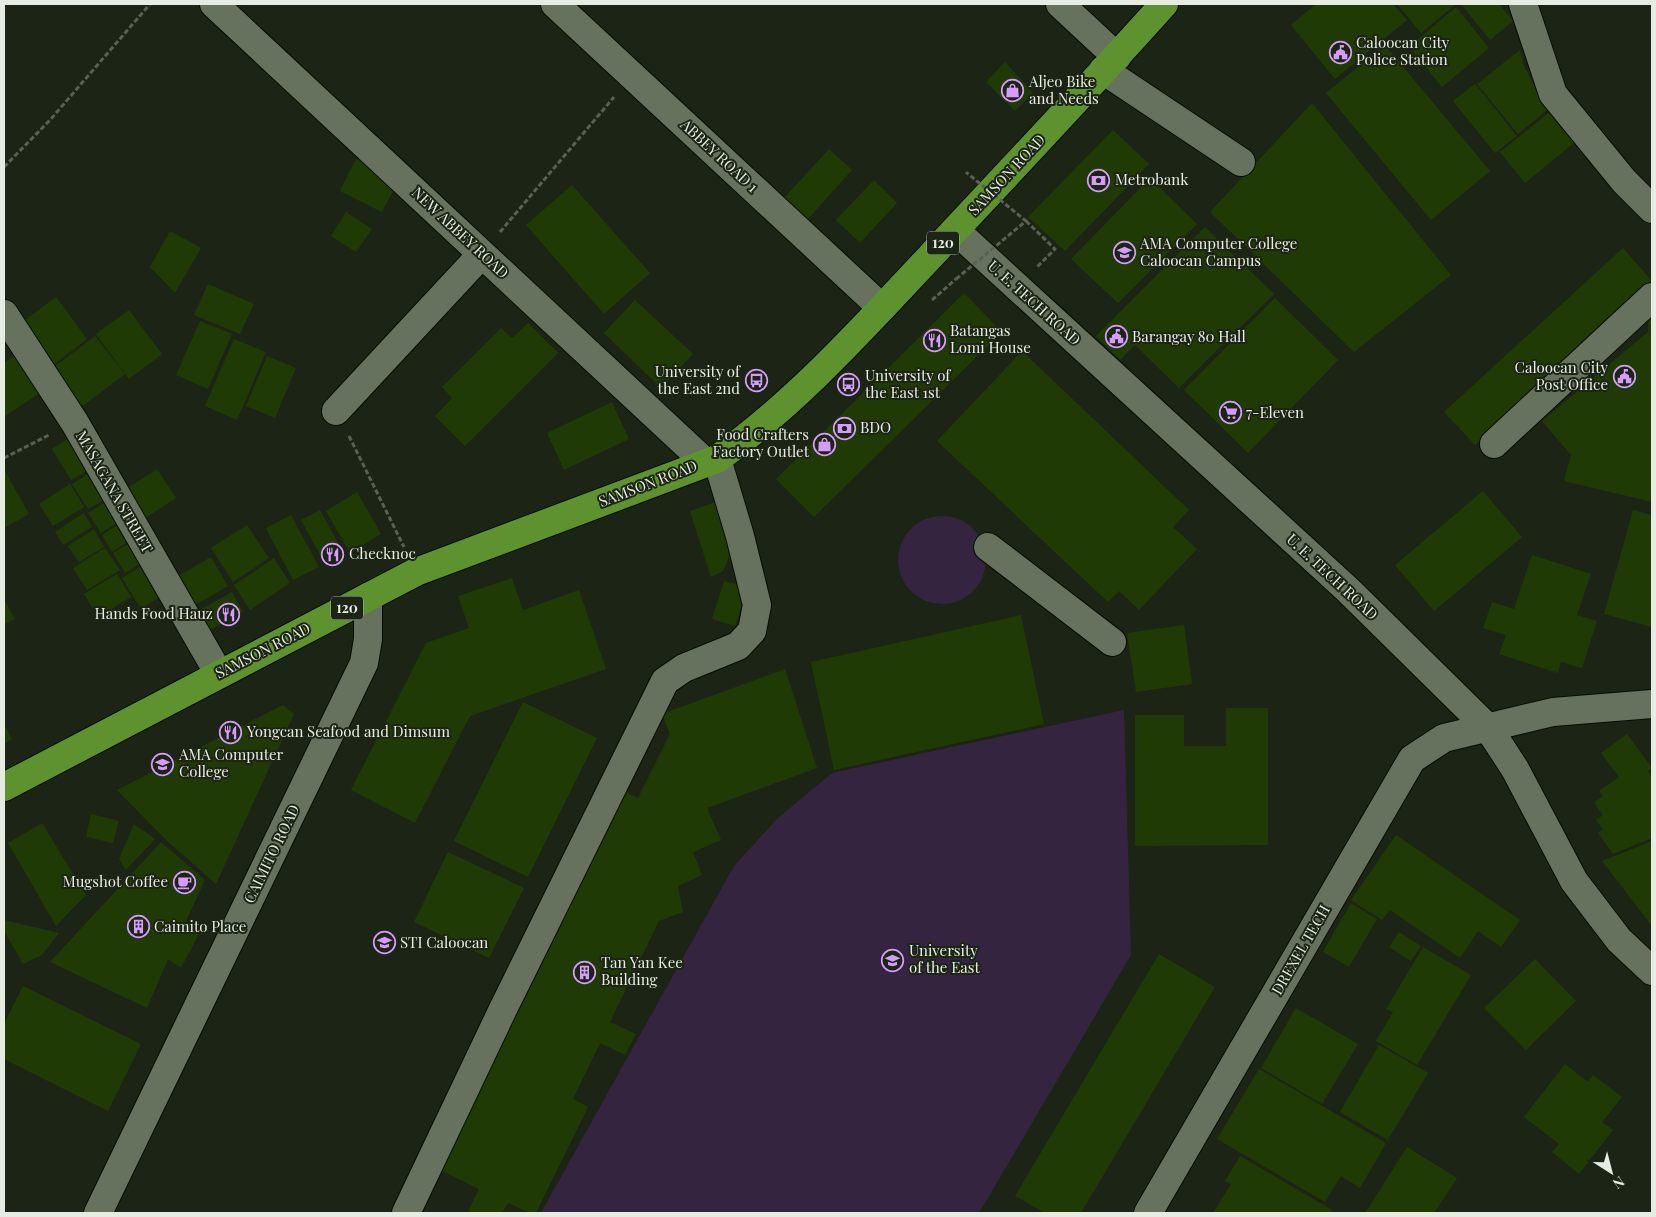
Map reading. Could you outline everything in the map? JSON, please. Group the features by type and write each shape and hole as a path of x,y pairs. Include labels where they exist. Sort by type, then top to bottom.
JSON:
{"highway":[{"name":"SAMSON ROAD","path":"4,787 416,572 711,460 783,406 882,308 1164,4"}],"street":[{"name":"NEW ABBEY ROAD","path":"214,4 482,254 711,460"},
{"name":"ABBEY ROAD 1","path":"555,4 882,308"},
{"path":"1060,4 1110,63 1241,162"},
{"path":"1523,4 1553,94 1624,181 1652,209"},
{"name":"U. E. TECH ROAD","path":"955,230 1348,590 1490,729 1515,769 1574,881 1619,940 1652,971"},
{"path":"336,411 482,254"},
{"path":"1494,444 1652,297"},
{"name":"MASAGANA STREET","path":"4,314 75,422 218,674"},
{"path":"406,1213 503,1009 666,681 684,668 738,646 752,631 756,605 740,536 711,460"},
{"path":"988,547 1112,642"},
{"name":"CAIMITO ROAD","path":"98,1213 364,664 368,639 368,597"},
{"name":"DREXEL TECH","path":"1148,1213 1412,759 1444,738 1490,729 1553,712 1652,704"}],"path":[{"path":"4,167 50,120 150,4"},
{"path":"482,254 632,75"},
{"path":"966,174 1026,220 1055,249"},
{"path":"930,302 1026,220"},
{"path":"336,411 416,572"},
{"path":"4,458 75,422"}],"shaded area":[{"path":"942,516 959,519 973,529 983,543 986,560 983,577 973,591 959,601 942,604 925,601 911,591 901,577 898,560 901,543 911,529 925,519"},
{"path":"1124,710 1131,955 979,1213 541,1213 734,866 777,819 832,773"}],"building":[{"name":"Caloocan City Police Station","path":"1316,4 1393,4 1407,20 1335,79 1291,25"},
{"path":"1397,4 1456,4 1421,33"},
{"path":"1461,4 1499,4 1513,21 1490,40"},
{"path":"1456,7 1489,48 1442,87 1409,47"},
{"path":"1385,45 1490,171 1431,220 1326,93"},
{"path":"1520,50 1524,66 1535,87 1551,107 1518,134 1477,84"},
{"path":"1005,62 1033,93 1015,111 986,82"},
{"path":"1475,84 1517,136 1495,153 1453,101"},
{"path":"1312,103 1451,275 1354,352 1210,212"},
{"path":"1550,112 1575,142 1525,183 1500,152"},
{"name":"Metrobank","path":"1113,130 1149,164 1065,251 1028,217"},
{"path":"829,149 852,170 808,219 784,198"},
{"path":"356,159 367,164 394,189 382,212 340,191"},
{"name":"AMA Computer College Caloocan Campus","path":"1150,178 1197,224 1118,303 1071,259"},
{"path":"874,180 897,203 860,243 836,220"},
{"path":"572,185 650,273 604,314 526,225"},
{"path":"346,212 372,229 356,252 331,236"},
{"path":"1205,227 1274,294 1179,388 1135,345 1120,360 1096,336"},
{"path":"170,231 201,248 175,293 150,267"},
{"path":"1623,248 1652,281 1475,445 1444,412"},
{"path":"208,284 254,304 240,334 194,315"},
{"path":"964,293 1002,332 814,517 776,479"},
{"path":"56,297 87,339 52,366 20,324"},
{"path":"1275,298 1338,360 1248,453 1184,390"},
{"path":"635,300 693,354 661,388 604,333"},
{"name":"Caloocan City Post Office","path":"1650,305 1652,305 1652,502 1564,481 1571,455 1542,421 1648,332"},
{"path":"129,310 162,354 129,379 96,334"},
{"path":"200,321 232,334 208,389 176,375"},
{"path":"528,323 558,353 465,446 435,416 452,398 442,387 501,328 512,338"},
{"path":"95,336 125,374 75,412 46,373"},
{"path":"234,339 266,352 237,420 205,406"},
{"path":"1022,351 1189,510 1173,527 1197,549 1139,610 1119,591 1108,602 937,441"},
{"path":"20,352 44,390 4,417 4,363"},
{"path":"267,356 296,368 275,418 246,406"},
{"path":"612,402 629,439 564,470 547,433"},
{"path":"69,438 89,470 71,480 52,449"},
{"path":"4,469 29,514 4,528"},
{"path":"157,469 176,498 139,522 120,493"},
{"path":"89,473 105,499 88,509 72,484"},
{"path":"70,484 84,507 53,526 39,504"},
{"path":"1483,491 1522,537 1434,611 1395,565"},
{"path":"357,492 381,534 350,553 326,511"},
{"path":"725,499 738,534 723,571 711,577 690,511"},
{"path":"107,501 120,521 101,533 88,513"},
{"path":"320,510 344,554 325,564 301,520"},
{"path":"1633,510 1652,515 1652,627 1604,614"},
{"path":"84,513 92,527 63,545 55,532"},
{"path":"291,515 319,567 293,580 266,528"},
{"path":"121,523 131,540 112,552 102,535"},
{"path":"247,525 269,558 233,582 211,548"},
{"path":"94,529 104,547 79,562 68,546"},
{"path":"133,541 145,561 125,573 113,553"},
{"path":"105,548 120,570 87,590 73,568"},
{"path":"1532,555 1591,574 1577,615 1597,621 1582,668 1561,662 1558,673 1499,654 1506,635 1483,628 1492,602 1514,609"},
{"path":"211,557 228,586 190,608 173,579"},
{"path":"274,558 290,583 250,610 234,585"},
{"path":"148,562 167,592 141,609 122,578"},
{"path":"117,574 131,597 98,617 84,594"},
{"path":"512,578 523,610 579,590 606,669 470,716 415,823 351,790 426,643 469,628 458,596"},
{"path":"724,581 747,587 735,626 712,619"},
{"path":"232,592 243,612 205,633 194,613"},
{"path":"4,599 15,619 4,625"},
{"path":"1021,615 1044,724 834,770 811,662"},
{"path":"1184,625 1192,684 1136,692 1127,633"},
{"name":"Tan Yan Kee Building","path":"785,669 817,768 707,808 721,840 693,852 702,875 678,886 683,912 659,921 610,1022 636,1034 625,1055 600,1043 573,1099 588,1107 536,1213 530,1213 508,1203 502,1213 473,1213 468,1211 479,1189 432,1166 624,791 638,798 670,734 662,714"},
{"path":"523,702 597,738 528,877 454,841"},
{"path":"283,705 294,714 216,884 165,839 117,790"},
{"path":"1226,708 1268,708 1268,845 1135,846 1135,715 1184,715 1184,746 1226,746"},
{"path":"4,724 12,739 4,744"},
{"path":"1627,734 1652,768 1648,771 1652,777 1652,838 1613,854 1598,833 1603,829 1596,820 1603,815 1594,803 1603,796 1599,791 1619,777 1601,753"},
{"path":"91,814 119,821 113,843 86,837"},
{"path":"42,823 86,895 56,926 8,843"},
{"path":"134,824 155,839 126,870 119,859"},
{"path":"1396,835 1520,920 1501,947 1478,931 1460,958 1390,910 1382,920 1351,900"},
{"path":"1652,841 1652,926 1602,861"},
{"name":"Caimito Place","path":"161,842 205,880 186,921 200,932 181,968 168,959 147,1008 50,962"},
{"path":"448,852 524,888 489,958 414,922"},
{"path":"1351,903 1377,919 1349,967 1323,952"},
{"path":"4,920 59,933 42,955 23,964 4,931"},
{"path":"1399,932 1421,946 1411,961 1389,947"},
{"path":"1423,947 1471,975 1417,1065 1376,1041 1393,1012 1386,1009"},
{"path":"1159,954 1215,987 1081,1213 1045,1213 1015,1196"},
{"path":"1535,959 1576,1001 1526,1050 1484,1008"},
{"path":"23,986 141,1044 108,1111 4,1059 4,1024"},
{"path":"1296,1008 1358,1044 1322,1104 1261,1068"},
{"path":"1379,1045 1428,1073 1388,1140 1340,1112"},
{"path":"1565,1064 1588,1082 1593,1075 1622,1097 1602,1122 1613,1130 1579,1174 1552,1152 1559,1144 1524,1117"},
{"path":"1259,1069 1386,1143 1360,1188 1341,1176 1325,1202 1217,1139"},
{"path":"1407,1147 1457,1178 1434,1213 1365,1213"},
{"path":"1240,1156 1332,1210 1331,1213 1213,1213 1231,1184 1225,1181"}],"place":[{"name":"Caloocan City Police Station","path":"1340,52"},
{"name":"Aljeo Bike and Needs","path":"1013,91"},
{"name":"Metrobank","path":"1099,180"},
{"name":"AMA Computer College Caloocan Campus","path":"1124,253"},
{"name":"Barangay 80 Hall","path":"1116,337"},
{"name":"Batangas Lomi House","path":"934,340"},
{"name":"Caloocan City Post Office","path":"1624,377"},
{"name":"University of the East 2nd","path":"756,381"},
{"name":"University of the East 1st","path":"849,385"},
{"name":"7-Eleven","path":"1230,413"},
{"name":"BDO","path":"844,428"},
{"name":"Food Crafters Factory Outlet","path":"825,444"},
{"name":"Checknoc","path":"333,554"},
{"name":"Hands Food Hauz","path":"229,614"},
{"name":"Yongcan Seafood and Dimsum","path":"231,732"},
{"name":"AMA Computer College","path":"163,764"},
{"name":"Mugshot Coffee","path":"184,882"},
{"name":"Caimito Place","path":"138,927"},
{"name":"STI Caloocan","path":"384,943"},
{"name":"University of the East","path":"893,960"},
{"name":"Tan Yan Kee Building","path":"585,972"}]}
